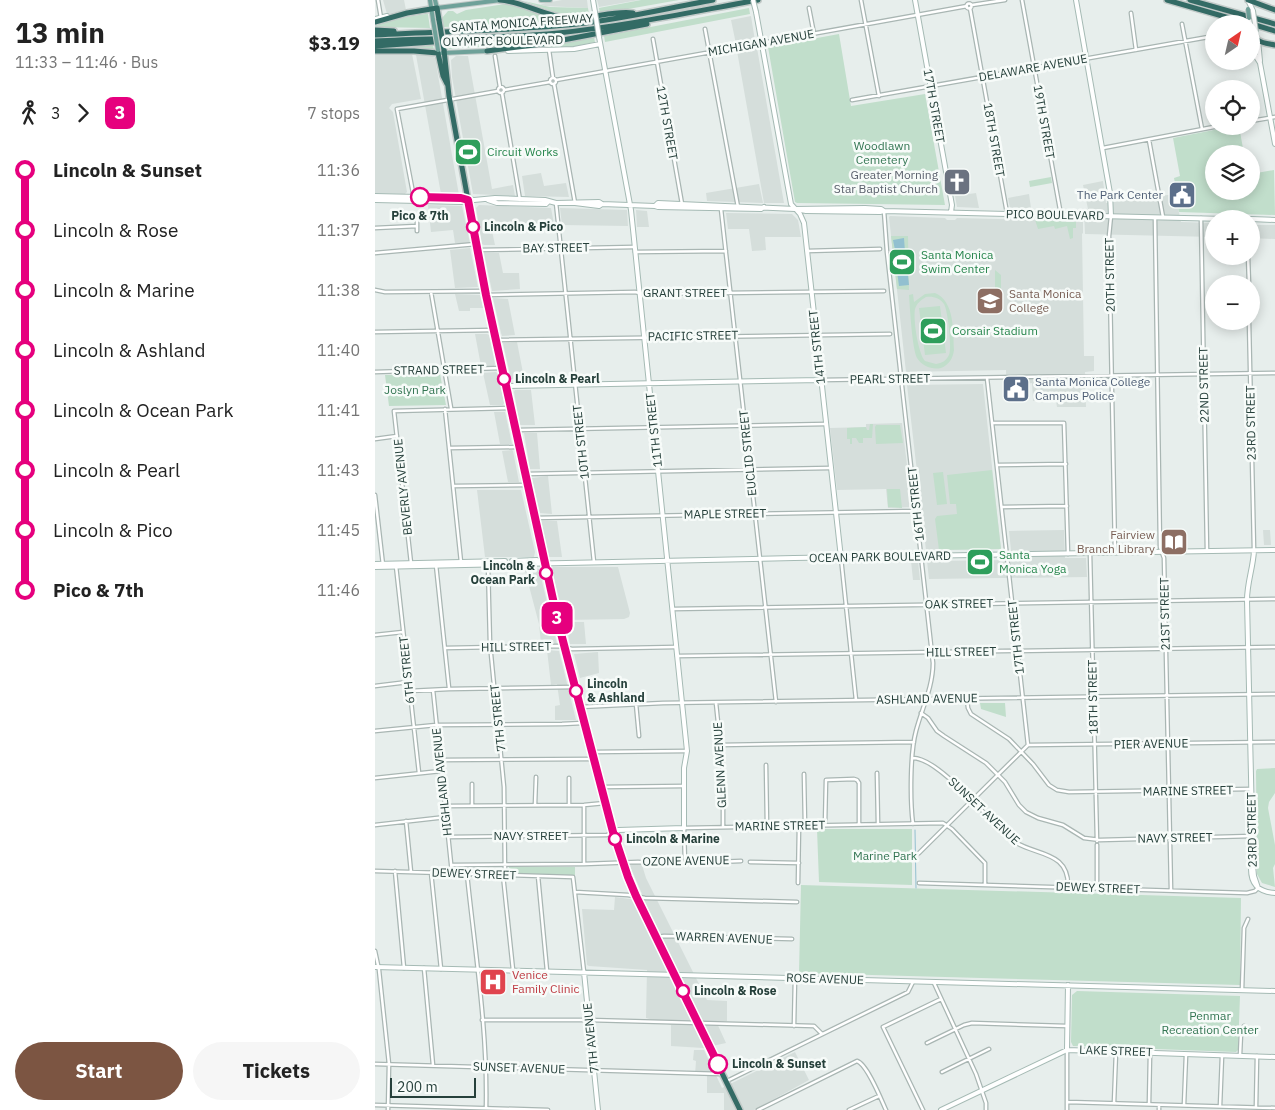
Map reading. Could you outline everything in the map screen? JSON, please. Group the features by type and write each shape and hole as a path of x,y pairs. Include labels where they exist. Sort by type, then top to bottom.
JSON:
{"highway":[{"path":"500,0 515,2 546,13 570,18 596,17 626,12 637,14"},
{"name":"SANTA MONICA FREEWAY","path":"375,35 568,25 605,21 713,0"},
{"name":"SANTA MONICA FREEWAY","path":"375,40 556,33 662,18 758,0"},
{"path":"1167,0 1210,15"},
{"path":"1190,0 1275,24"},
{"path":"1248,0 1275,10"},
{"path":"375,21 437,8 445,51 447,84 486,293 544,563 605,803 623,863 636,896 740,1110"},
{"path":"487,51 574,39 647,24 662,18"},
{"path":"375,30 405,33"},
{"path":"1260,30 1275,31"},
{"path":"1260,35 1275,45"},
{"path":"375,46 425,43 484,36"},
{"name":"OLYMPIC BOULEVARD","path":"375,51 438,51"},
{"path":"438,51 443,76 447,84"}],"main road":[{"path":"430,0 438,51"},
{"path":"435,0 437,8 500,0"},
{"path":"541,0 550,0"},
{"path":"1248,0 1250,15"},
{"name":"OLYMPIC BOULEVARD","path":"438,51 487,51"}],"street":[{"path":"378,0 381,18"},
{"name":"11TH STREET","path":"593,0 630,204 659,471 687,751 684,766 685,863"},
{"name":"14TH STREET","path":"753,0 791,204 800,214 804,223 856,700"},
{"path":"861,0 879,96"},
{"name":"17TH STREET","path":"915,0 952,205 951,212"},
{"name":"MICHIGAN AVENUE","path":"554,79 605,72 1005,0"},
{"name":"19TH STREET","path":"1022,0 1061,215"},
{"name":"20TH STREET","path":"1076,0 1111,199 1109,236 1115,553"},
{"name":"18TH STREET","path":"969,5 1007,214"},
{"path":"809,8 814,34"},
{"path":"1250,10 1250,15"},
{"path":"375,21 407,13"},
{"path":"1131,13 1136,50"},
{"path":"1182,24 1202,129"},
{"path":"705,29 738,207"},
{"name":"12TH STREET","path":"653,38 682,206"},
{"name":"DELAWARE AVENUE","path":"852,100 1205,38"},
{"name":"OLYMPIC BOULEVARD","path":"487,51 574,50 600,44"},
{"path":"549,50 575,203"},
{"path":"495,56 500,87 503,92 520,201"},
{"path":"1260,67 1272,117 1275,144"},
{"path":"416,202 411,195 397,109 498,91 503,92 550,82 554,79"},
{"path":"550,82 554,84"},
{"path":"498,91 500,87"},
{"path":"1103,148 1205,128"},
{"path":"1149,140 1163,218"},
{"name":"PICO BOULEVARD","path":"375,196 411,195 488,200 497,203 520,201 546,204 548,202 599,202 602,204 655,206 659,203 682,206 764,207 806,211 860,210 1205,218"},
{"name":"PICO BOULEVARD","path":"375,200 462,202 468,200"},
{"name":"10TH STREET","path":"556,203 594,562"},
{"name":"EUCLID STREET","path":"721,207 776,702"},
{"name":"16TH STREET","path":"884,211 887,252 933,652 933,676 921,713 912,758 913,824"},
{"name":"21ST STREET","path":"1155,218 1161,547 1165,558 1171,890"},
{"name":"22ND STREET","path":"1201,218 1207,552"},
{"path":"1260,219 1275,220"},
{"path":"417,220 417,232"},
{"path":"375,228 417,226"},
{"name":"BAY STREET","path":"375,253 477,247 634,247"},
{"path":"807,251 880,249"},
{"path":"635,252 726,251"},
{"name":"GRANT STREET","path":"375,290 385,292 486,293 730,293 884,290"},
{"path":"431,292 452,409"},
{"path":"375,332 494,330"},
{"name":"23RD STREET","path":"1249,330 1254,551 1253,565 1247,587 1251,877 1255,886 1259,888"},
{"name":"PACIFIC STREET","path":"496,340 644,336 890,334"},
{"name":"STRAND STREET","path":"375,372 502,368"},
{"name":"PEARL STREET","path":"506,386 1275,373"},
{"name":"17TH STREET","path":"987,378 1028,746"},
{"path":"461,562 445,409 511,408"},
{"name":"BEVERLY AVENUE","path":"411,562 395,411 445,409"},
{"path":"992,423 1064,423 1068,554"},
{"path":"515,430 826,424"},
{"path":"375,440 397,436"},
{"path":"449,448 519,446"},
{"path":"997,465 1066,464"},
{"path":"525,474 830,468"},
{"path":"453,486 527,485"},
{"path":"375,495 383,565"},
{"path":"1002,507 1067,506"},
{"name":"MAPLE STREET","path":"534,518 916,511"},
{"name":"OCEAN PARK BOULEVARD","path":"375,565 437,565 438,563 537,560 544,563 1275,550"},
{"name":"18TH STREET","path":"1090,553 1097,888"},
{"name":"OCEAN PARK BOULEVARD","path":"383,565 400,565 411,562 488,562"},
{"name":"7TH STREET","path":"488,562 491,648 503,760 504,875 513,970"},
{"name":"6TH STREET","path":"400,565 397,577 419,773"},
{"path":"437,565 449,689"},
{"name":"OAK STREET","path":"673,609 1275,599"},
{"path":"375,635 403,632"},
{"name":"HILL STREET","path":"445,648 558,646 565,648 676,647"},
{"name":"HILL STREET","path":"677,656 1275,647"},
{"path":"375,686 408,682"},
{"path":"409,692 449,689 575,687"},
{"name":"HIGHLAND AVENUE","path":"433,690 452,873"},
{"name":"ASHLAND AVENUE","path":"580,706 1275,694"},
{"name":"MARINE STREET","path":"967,699 971,714 1001,733 1035,766 1046,782 1057,790 1095,792 1251,789"},
{"name":"GLENN AVENUE","path":"716,703 723,771 723,827"},
{"path":"636,704 639,736"},
{"path":"921,713 937,731 983,760 1005,782 1019,805 1026,812 1066,827 1084,838 1097,842"},
{"path":"375,731 436,725 584,723"},
{"path":"720,745 914,742"},
{"name":"PIER AVENUE","path":"1028,746 1275,742"},
{"path":"919,853 1028,746"},
{"path":"591,752 687,751"},
{"name":"SUNSET AVENUE","path":"912,758 923,759 947,776 1017,844 1057,859 1067,877 1068,888"},
{"path":"440,760 593,759"},
{"path":"766,765 767,826"},
{"path":"375,778 441,771"},
{"path":"877,773 878,824"},
{"path":"804,774 805,826"},
{"path":"535,805 536,777"},
{"path":"569,778 569,805"},
{"path":"825,825 826,780 843,779 854,779 859,783 859,824"},
{"path":"472,784 472,806"},
{"path":"601,788 684,786"},
{"path":"445,806 584,805 605,803"},
{"path":"584,805 585,864"},
{"path":"375,825 446,817"},
{"path":"406,821 411,872"},
{"name":"MARINE STREET","path":"613,832 618,830 859,824 943,823 948,826"},
{"path":"798,883 799,826"},
{"path":"948,826 985,863 985,885"},
{"name":"NAVY STREET","path":"449,837 584,836 607,835 613,832"},
{"name":"NAVY STREET","path":"1097,842 1251,836"},
{"name":"OZONE AVENUE","path":"451,865 741,861"},
{"path":"750,862 799,863"},
{"name":"DEWEY STREET","path":"375,871 573,877"},
{"path":"395,871 404,968"},
{"path":"431,872 441,969"},
{"path":"467,874 486,1067 486,1109"},
{"path":"538,876 547,971"},
{"name":"7TH AVENUE","path":"573,877 598,1110"},
{"name":"DEWEY STREET","path":"919,883 1247,893 1259,888 1266,892 1275,892"},
{"path":"575,892 797,902"},
{"path":"1242,990 1244,928 1248,920"},
{"name":"WARREN AVENUE","path":"656,937 792,939"},
{"path":"375,951 389,1064 388,1110"},
{"name":"ROSE AVENUE","path":"377,967 1275,991"},
{"path":"424,968 433,1066"},
{"path":"794,1026 795,978"},
{"path":"726,1081 908,992 913,982"},
{"path":"933,983 976,1074 986,1103 985,1110"},
{"path":"1067,1110 1068,985"},
{"path":"923,1110 883,1027 941,999"},
{"path":"482,1020 589,1020 814,1026 822,1034"},
{"path":"927,1043 972,1023 1067,1026"},
{"path":"1240,1055 1241,1033 1244,1026"},
{"path":"942,1072 989,1049"},
{"name":"LAKE STREET","path":"941,1110 1067,1050 1275,1056"},
{"path":"1114,1103 1115,1051"},
{"path":"1149,1104 1150,1052"},
{"path":"1184,1105 1186,1053"},
{"path":"1220,1106 1222,1054"},
{"path":"1256,1107 1257,1056"},
{"path":"758,1110 857,1061 861,1062 886,1110"},
{"name":"SUNSET AVENUE","path":"375,1064 722,1074"},
{"path":"849,1110 879,1096"},
{"path":"1067,1102 1275,1108"},
{"path":"375,1105 548,1110"},
{"path":"1159,1105 1159,1110"}],"shaded area":[{"path":"383,0 404,0 406,10 387,14"},
{"path":"562,0 587,0 588,8 545,6 540,4"},
{"path":"597,0 639,0 599,7"},
{"path":"751,16 755,41 736,44 731,20"},
{"path":"757,48 784,203 764,203 737,51"},
{"path":"412,54 421,99 392,104 389,108 393,112 407,192 405,194 375,193 375,55"},
{"path":"416,55 433,56 435,58 459,195 441,194"},
{"path":"456,56 468,56 492,189 513,185 515,196 473,194 452,77 451,60"},
{"path":"541,173 544,186 566,183 569,197 525,196 522,176"},
{"path":"1103,181 1106,203 1175,194 1181,222 1205,223 1205,237 1085,234 1084,210 1088,209 1083,185"},
{"path":"759,184 763,203 707,201 706,193"},
{"path":"976,193 979,208 957,207 955,196"},
{"path":"1029,194 1031,208 1010,208 1008,198"},
{"path":"428,205 462,206 470,243 455,243 453,230 431,232"},
{"path":"479,205 551,208 554,224 490,222 495,245 484,245 482,244 476,208"},
{"path":"560,208 627,210 628,226 562,225"},
{"path":"636,210 647,211 649,227 637,227"},
{"path":"726,213 792,214 798,220 801,237 765,237 766,250 752,251 749,229 728,229"},
{"name":"Santa Monica College","path":"890,216 945,218 947,220 955,220 957,218 1083,221 1084,356 1094,356 1094,371 1085,372 1086,407 1057,407 1056,401 1033,401 1032,383 1026,384 1026,401 1007,401 1006,370 906,372"},
{"path":"1260,225 1275,225 1275,239 1260,238"},
{"path":"470,248 478,287 455,288 450,250"},
{"path":"484,253 499,253 503,273 519,273 520,289 492,291"},
{"path":"455,294 480,295 483,308 470,308 470,311 459,311"},
{"path":"493,298 508,299 515,335 502,336"},
{"path":"475,334 489,335 494,366 481,366"},
{"path":"517,342 524,378 511,379 503,343"},
{"path":"496,372 498,374 503,405 490,405 483,373"},
{"path":"983,384 1001,549 926,550 907,385"},
{"path":"515,390 531,390 535,425 520,425"},
{"path":"494,412 505,412 512,444 500,444"},
{"path":"902,423 912,507 888,508 886,489 837,490 830,428"},
{"path":"524,433 537,433 540,469 530,469"},
{"path":"512,450 519,482 508,482 502,451"},
{"path":"548,476 552,514 540,513 532,478"},
{"path":"477,490 521,490 535,552 534,557 485,557"},
{"path":"541,521 557,521 562,557 549,557"},
{"path":"1064,530 1065,558 1086,558 1087,577 929,579 927,561 1012,560 1009,531"},
{"path":"1263,530 1270,530 1271,545 1264,545"},
{"path":"911,561 918,561 920,580 913,580"},
{"path":"524,567 539,569 557,644 541,644 539,624"},
{"path":"553,567 618,567 630,613 629,617 624,619 564,620"},
{"path":"566,622 584,622 586,644 570,644"},
{"path":"547,650 559,651 576,720 555,720 555,706 560,705 557,684 551,685"},
{"path":"598,652 599,673 580,678 574,654"},
{"path":"632,864 642,865 646,878 707,1000 727,1001 727,1021 716,1021 726,1043 703,1048 671,1046 671,1025 646,1018 647,970 587,965 582,909 614,910 615,897 630,899 642,894 630,866"},
{"path":"694,1050 704,1050 722,1088 795,1052 809,1080 754,1110 724,1110 724,1093 707,1093 707,1075 695,1075 696,1061 693,1060"}],"green space":[{"path":"641,0 679,0 600,14 599,8"},
{"path":"524,1 550,7 588,8 589,14 559,14"},
{"path":"512,3 557,18 557,21 444,27 442,18 448,11 453,11 457,14 466,10"},
{"path":"749,8 750,14 605,42 604,36"},
{"path":"428,14 430,28 375,27 375,25 406,17"},
{"name":"Woodlawn Cemetery","path":"839,34 851,106 925,94 945,205 795,202 768,47"},
{"path":"571,36 535,43 448,49 447,43"},
{"path":"594,37 595,42 571,47 551,47 550,45"},
{"path":"433,45 434,50 391,47"},
{"path":"1205,132 1205,135 1241,135 1242,145 1205,145 1205,200 1260,200 1260,172 1274,170 1275,215 1260,215 1260,210 1179,212 1174,189 1176,189 1174,178 1180,176 1173,138"},
{"path":"1051,177 1052,183 1030,187 1029,181"},
{"path":"1035,220 1076,222 1076,228 1073,228 1073,238 1070,239 1067,226 1055,229 1054,226 1038,229"},
{"name":"Santa Monica Swim Center","path":"891,236 908,236 909,290 897,289"},
{"path":"995,270 1001,275 1001,293 995,293"},
{"path":"935,293 942,297 950,310 952,318 954,350 952,358 941,368 931,368 924,365 919,361 915,353 909,295 913,294 914,302 925,294","holes":["926,297 934,297 942,302 947,314 950,351 947,359 936,364 925,361 922,357 915,328 915,309 918,303"]},
{"name":"Corsair Stadium","path":"940,306 946,353 925,355 919,308"},
{"name":"Joslyn Park","path":"440,374 446,405 389,406 385,375"},
{"path":"870,424 873,424 872,438 863,438 863,443 859,443 856,438 852,438 852,444 850,444 850,439 847,439 847,428 866,427 869,430"},
{"path":"876,425 900,425 903,443 876,444"},
{"path":"992,470 1001,549 939,550 935,519 937,516 957,514 956,504 950,504 947,475"},
{"path":"943,472 947,504 937,505 933,473"},
{"path":"887,489 900,489 902,508 888,507"},
{"path":"980,703 1005,703 1006,717 981,709"},
{"path":"1275,768 1275,793 1269,802 1268,808 1275,845 1275,864 1273,868 1275,887 1262,883 1257,874 1256,771 1257,769"},
{"name":"Marine Park","path":"817,829 912,829 912,885 819,882"},
{"path":"509,867 575,867 575,875 509,874"},
{"path":"801,885 1241,898 1240,985 799,973"},
{"name":"Penmar Recreation Center","path":"1077,991 1240,996 1238,1050 1236,1052 1073,1046 1071,1042 1072,995"}],"water":[{"path":"904,238 905,252 895,250 893,240"},
{"path":"909,263 907,266 909,285 899,286 896,264"}],"waterway":[{"path":"915,830 916,888"}],"bus line":[{"name":"3","path":"420,197 461,198 468,200 485,291 545,567 562,640 613,832 636,896 718,1064"}],"place":[{"name":"Circuit Works","path":"468,152"},
{"name":"Greater Morning Star Baptist Church","path":"957,182"},
{"name":"The Park Center","path":"1182,195"},
{"name":"Pico & 7th","path":"420,197"},
{"name":"Lincoln & Pico","path":"473,227"},
{"name":"Santa Monica Swim Center","path":"902,262"},
{"name":"Santa Monica College","path":"990,301"},
{"name":"Corsair Stadium","path":"933,331"},
{"name":"Lincoln & Pearl","path":"504,379"},
{"name":"Santa Monica College Campus Police","path":"1016,389"},
{"name":"Fairview Branch Library","path":"1174,542"},
{"name":"Santa Monica Yoga","path":"980,562"},
{"name":"Lincoln & Ocean Park","path":"546,573"},
{"name":"Lincoln & Ashland","path":"576,691"},
{"name":"Lincoln & Marine","path":"615,839"},
{"name":"Venice Family Clinic","path":"493,982"},
{"name":"Lincoln & Rose","path":"683,991"},
{"name":"Lincoln & Sunset","path":"718,1064"}]}
